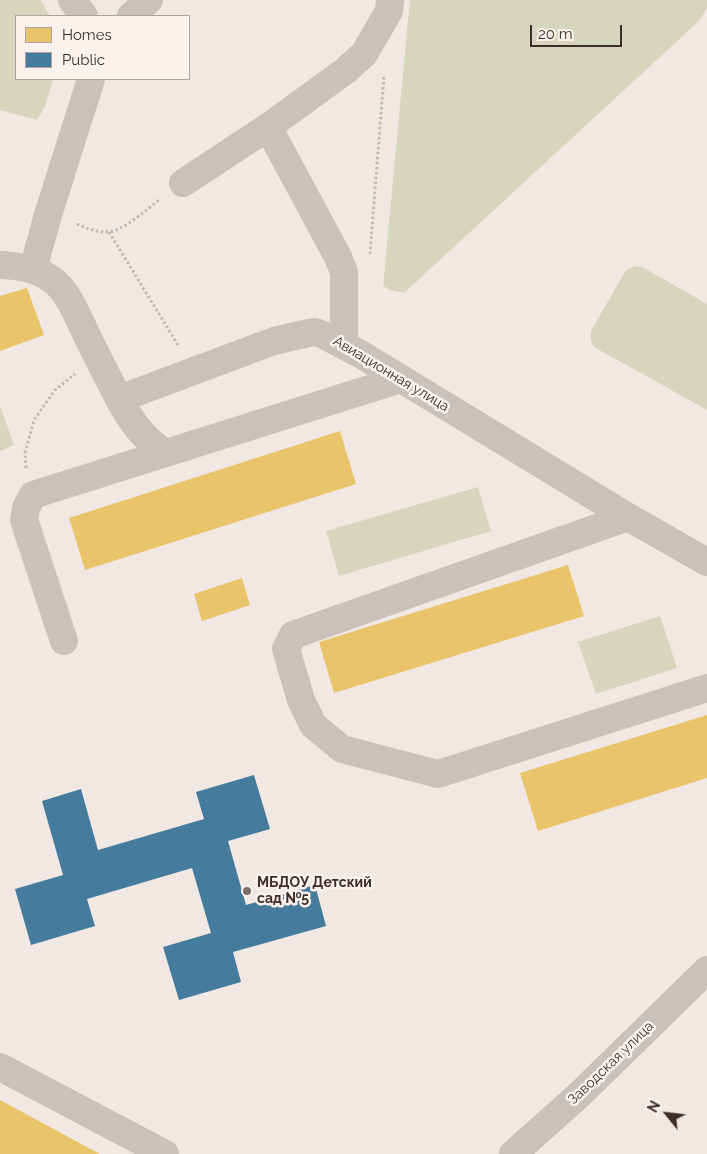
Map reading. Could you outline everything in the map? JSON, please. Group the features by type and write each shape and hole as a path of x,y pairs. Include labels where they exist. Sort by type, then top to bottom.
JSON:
{"street":[{"path":"72,0 83,15"},
{"path":"131,15 150,0"},
{"path":"183,183 345,71 364,54 389,11 390,0"},
{"path":"33,269 90,80"},
{"path":"268,126 338,257 344,272 344,346"},
{"path":"0,265 33,269 52,279 61,288 128,415 141,433 153,445 166,453"},
{"name":"Авиационная улица","path":"119,399 274,342 315,332 324,334 628,518 707,562"},
{"path":"64,641 24,520 26,508 33,495 401,379"},
{"path":"628,518 293,635 286,649 301,700 313,725 342,749 438,774 707,688"},
{"name":"Заводская улица","path":"513,1154 579,1095 707,970"},
{"path":"0,1067 165,1154"}],"path":[{"path":"370,257 384,70"},
{"path":"48,215 97,231 109,232 123,227 183,183"},
{"path":"109,232 194,371"},
{"path":"33,495 26,479 25,453 34,420 55,390 98,358"}],"green space":[{"path":"0,0 41,0 49,15 15,15 15,80 53,80 45,106 37,120 0,110"},
{"path":"410,0 707,0 707,8 699,21 404,293 390,290 383,286"},
{"path":"635,266 644,268 707,304 707,410 594,347 591,341 591,331 626,270"},
{"path":"0,406 14,445 0,451"},
{"path":"478,487 491,531 339,576 326,531"},
{"path":"660,616 677,668 596,694 578,642"}],"building: Homes":[{"path":"27,288 44,335 0,351 0,296"},
{"path":"340,431 356,484 85,570 69,518"},
{"path":"568,565 584,616 334,693 319,642"},
{"path":"242,578 250,605 202,621 194,594"},
{"path":"707,715 707,778 538,831 520,773"},
{"path":"0,1100 100,1154 0,1154"}],"building: Public":[{"path":"254,775 270,829 228,841 246,905 315,885 326,926 233,952 241,982 179,1000 163,947 211,933 192,868 87,899 95,926 31,945 15,889 63,875 42,801 81,789 98,850 204,819 196,792"}],"place":[{"name":"МБДОУ Детский сад №5","path":"247,891"}]}
